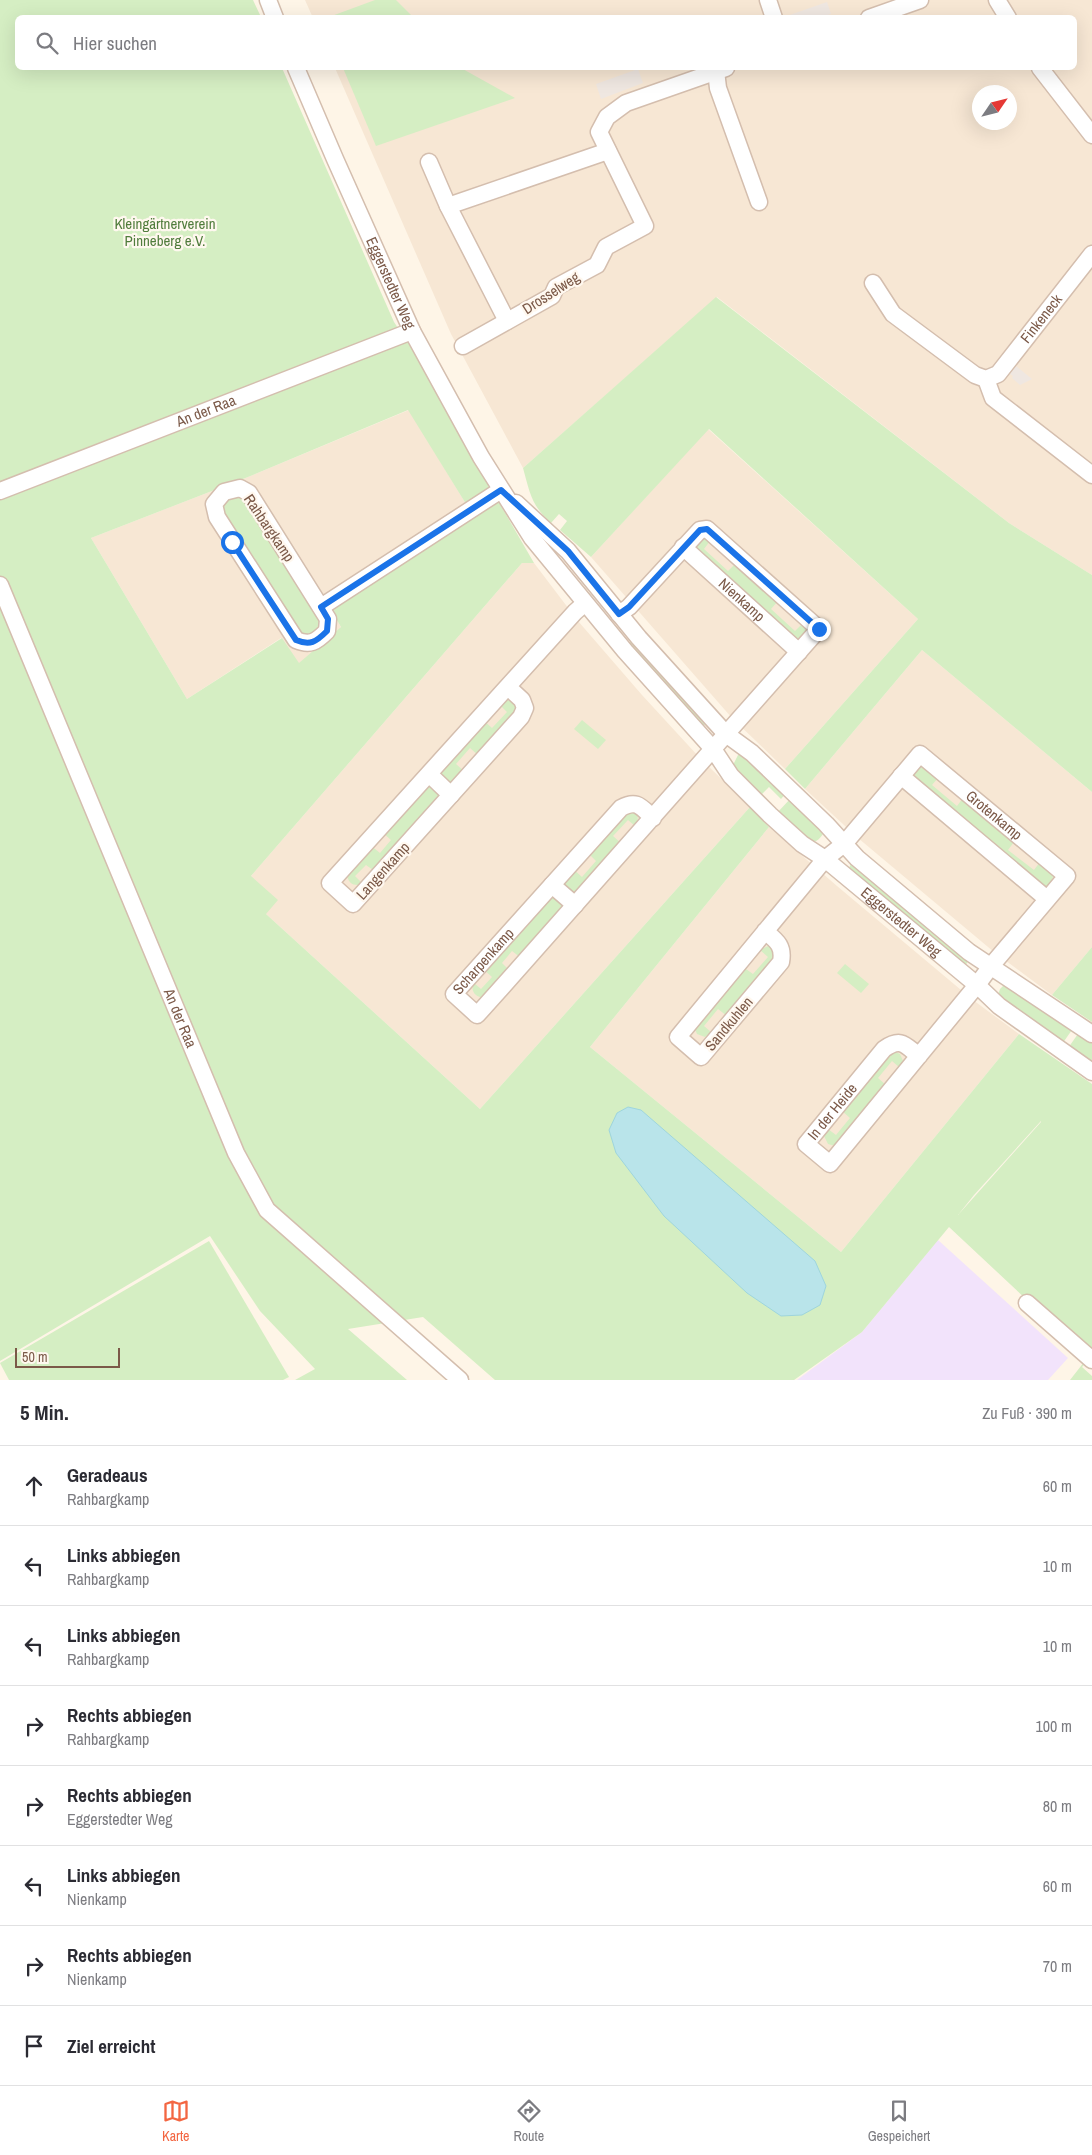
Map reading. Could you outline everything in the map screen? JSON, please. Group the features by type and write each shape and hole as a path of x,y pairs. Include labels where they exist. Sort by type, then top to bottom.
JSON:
{"street":[{"path":"268,0 274,15"},
{"path":"768,0 773,15"},
{"path":"878,15 920,0"},
{"path":"997,0 1006,15"},
{"name":"Eggerstedter Weg","path":"297,70 412,330 501,490 532,538 588,608 713,749 731,776 770,815 802,844 825,860 977,984 999,1006 1092,1072"},
{"name":"Drosselweg","path":"463,346 552,296 556,287 597,265 606,247 646,226 599,132 606,116 626,104 718,70"},
{"name":"Drosselweg","path":"721,70 718,88 759,202"},
{"path":"1042,70 1092,135"},
{"path":"448,206 608,151"},
{"name":"Drosselweg","path":"428,162 448,206 507,321"},
{"name":"Finkeneck","path":"986,379 998,374 1092,254"},
{"path":"873,283 893,314 975,375 986,379 993,398 1092,475"},
{"name":"An der Raa","path":"0,491 412,330"},
{"name":"Rahbargkamp","path":"240,488 249,493 321,607 328,619 327,631 316,642 305,644 296,640 217,517 214,504 224,492 240,488"},
{"path":"321,607 501,490"},
{"name":"Eggerstedter Weg","path":"501,490 568,551 606,599 726,734 752,753 826,824 857,858 970,952 1092,1034"},
{"name":"Nienkamp","path":"619,614 629,607 700,530 707,529 819,629 726,734"},
{"name":"Nienkamp","path":"683,547 799,652"},
{"name":"An der Raa","path":"0,585 236,1153 267,1210 460,1380"},
{"path":"588,608 606,599"},
{"name":"Langenkamp","path":"508,687 522,700 526,708 521,717 353,904 330,883 508,687 588,608"},
{"path":"713,749 726,734"},
{"name":"Scharpenkamp","path":"653,818 638,804 630,804 621,808 454,994 477,1015 653,818 713,749"},
{"name":"Grotenkamp","path":"844,844 920,754 1067,876 991,966"},
{"path":"428,774 452,795"},
{"name":"Grotenkamp","path":"901,776 1047,898"},
{"path":"825,860 844,844"},
{"name":"Sandkuhlen","path":"765,931 779,942 783,952 782,962 701,1057 678,1037 765,931 825,860"},
{"path":"552,885 575,905"},
{"path":"977,984 991,966"},
{"name":"In der Heide","path":"919,1056 903,1043 893,1042 884,1048 806,1144 830,1164 919,1056 977,984"},
{"path":"1027,1303 1092,1360"}],"shaded area":[{"path":"305,0 1092,0 1092,575 1009,523 717,297 523,468 451,334 336,70 1077,70 1077,15 312,15"},
{"path":"827,2 831,14 828,15 790,15"},
{"path":"635,70 638,70 643,83 601,99 596,84"},
{"path":"1016,366 1032,379 1020,385 1010,374"},
{"path":"409,410 466,504 335,617 341,627 299,664 281,638 187,699 91,538 248,477"},
{"path":"708,429 918,619 785,769 732,718 591,557"},
{"path":"522,563 534,563 578,621 642,695 699,757 750,807 480,1109 266,914 251,876"},
{"path":"922,650 1092,792 1092,947 1052,995 994,952 858,838 805,789"},
{"path":"769,827 973,1000 1019,1034 841,1252 590,1047"},
{"path":"938,1240 1068,1358 1048,1380 797,1380 862,1332"}],"green space":[{"name":"Kleingärtnerverein Pinneberg e.V.","path":"0,0 253,0 260,15 15,15 15,70 283,70 394,322 414,352 489,482 488,490 466,504 408,410 248,477 91,538 187,699 282,638 299,663 341,627 335,617 334,610 338,603 497,499 534,563 522,563 251,876 278,900 266,914 480,1109 750,807 769,827 590,1047 841,1252 1019,1034 1092,1084 1092,1356 1082,1367 1092,1376 1092,1380 1070,1380 1088,1357 949,1227 862,1332 794,1380 495,1380 423,1317 348,1329 407,1380 295,1380 315,1369 260,1311 210,1236 0,1361","holes":["1041,1121 1041,1122 958,1215 974,1195"]},
{"path":"375,0 396,0 411,15 334,15"},
{"path":"344,70 465,70 515,98 376,146"},
{"path":"716,297 1009,523 1092,575 1092,792 922,650 805,789 785,769 918,619 709,429 591,557 560,530 567,521 559,514 551,523 539,510 532,498 523,468"},
{"path":"236,495 242,497 319,615 320,623 313,634 306,636 300,634 222,516 223,502"},
{"path":"705,538 710,541 704,549 728,571 735,564 778,601 771,609 795,631 802,624 806,629 806,634 796,640 694,549 700,539"},
{"path":"632,640 707,721 703,727 627,645"},
{"path":"508,700 516,705 518,710 479,756 470,748 456,764 465,772 451,784 445,782 439,773 483,720 492,728 507,712 500,705"},
{"path":"582,720 606,740 598,749 574,729"},
{"path":"744,753 787,792 781,799 769,787 759,797 732,767 738,755"},
{"path":"921,767 938,778 932,785 957,806 963,798 1014,842 1008,850 1034,870 1040,862 1051,872 1053,877 1049,885 1044,887 913,777 917,768"},
{"path":"429,785 441,796 373,870 366,865 355,876 361,882 358,885 351,883 347,876 370,845 380,853 391,840 382,832"},
{"path":"793,796 824,832 816,841 809,843 776,814"},
{"path":"633,811 638,818 635,826 628,820 613,836 623,845 574,894 562,884 573,869 582,877 596,861 588,853 623,813"},
{"path":"855,863 969,958 966,965 963,966 848,870 851,864"},
{"path":"553,895 565,907 521,958 512,951 502,963 510,971 484,998 476,995 473,991 474,983 481,989 492,977 483,969"},
{"path":"768,946 773,948 777,956 727,1016 718,1009 704,1026 711,1032 705,1037 697,1034 694,1027 743,967 753,974 768,957 760,950"},
{"path":"1092,947 1092,1022 1052,995"},
{"path":"845,964 869,984 861,993 837,973"},
{"path":"1005,984 1074,1027 1060,1047 998,995 1000,989"},
{"path":"1080,1031 1092,1039 1092,1068 1066,1051"},
{"path":"893,1051 900,1054 903,1061 899,1067 892,1061 878,1078 887,1086 835,1146 828,1144 824,1136 828,1129 836,1135 850,1118 841,1110"},
{"path":"209,1241 289,1377 283,1380 9,1380 0,1363"}],"water":[{"path":"628,1107 641,1110 815,1261 826,1286 820,1305 802,1315 781,1316 747,1293 664,1216 616,1153 609,1130 617,1113"}],"route":[{"path":"232,542 296,640 305,644 316,642 327,631 328,619 321,607 501,490 568,551 619,614 629,607 700,530 707,529 819,629"}]}
